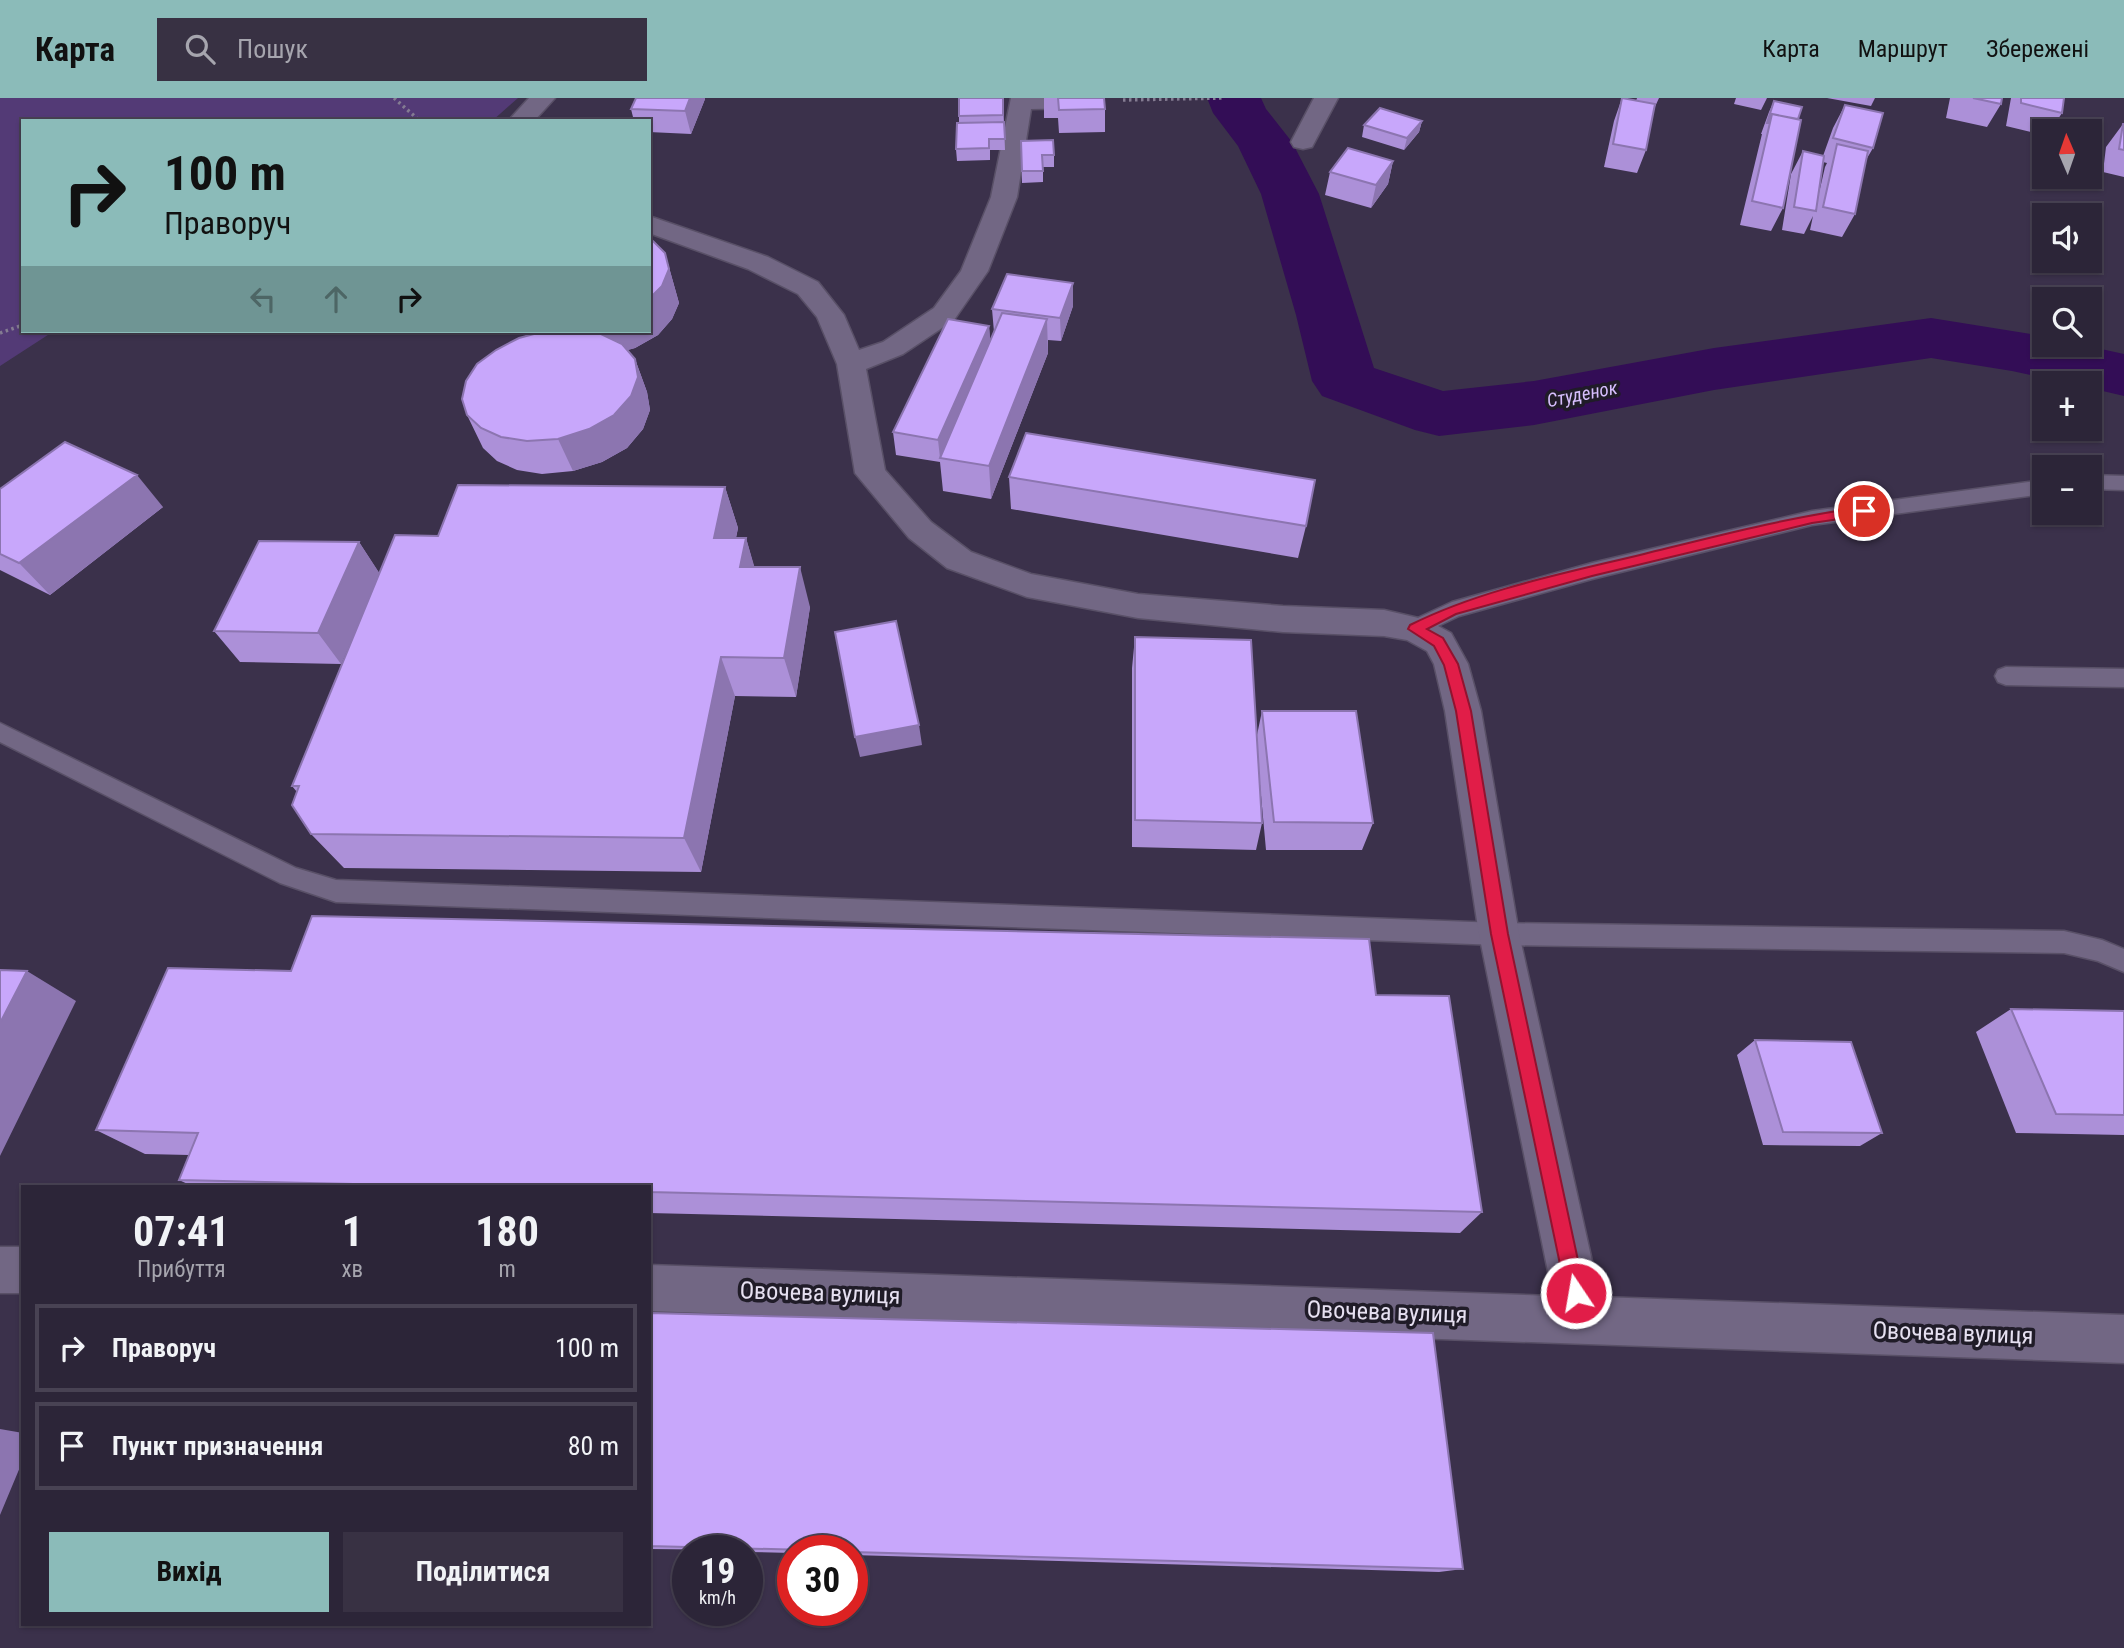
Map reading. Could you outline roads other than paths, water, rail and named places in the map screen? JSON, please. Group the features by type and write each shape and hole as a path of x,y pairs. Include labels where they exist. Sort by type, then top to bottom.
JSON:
{"street":[{"path":"522,119 543,98"},
{"path":"1303,142 1326,98"},
{"path":"851,364 893,348 944,314 974,271 1004,197 1020,102 1085,101"},
{"path":"651,225 758,263 808,288 830,315 851,364 870,473 920,530 959,560 1027,585 1138,606 1283,619 1384,624 1415,629 1438,642 1451,664 1463,711 1499,934 1581,1318"},
{"path":"0,1270 21,1270"},
{"name":"Овочева вулиця","path":"651,1288 1581,1318 2124,1339"}],"lane":[{"path":"2102,482 2124,483"},
{"path":"1415,629 1452,610 1567,578 1812,518 2032,489"},
{"path":"2006,676 2124,678"},
{"path":"0,732 289,876 336,891 421,897 1499,934 2064,942 2102,951 2124,961"}],"waterway":[{"name":"Студенок","path":"1234,98 1240,113 1264,142 1290,194 1328,315 1345,381 1439,414 1534,403 1714,369 1931,338 2012,350 2124,375"}]}
